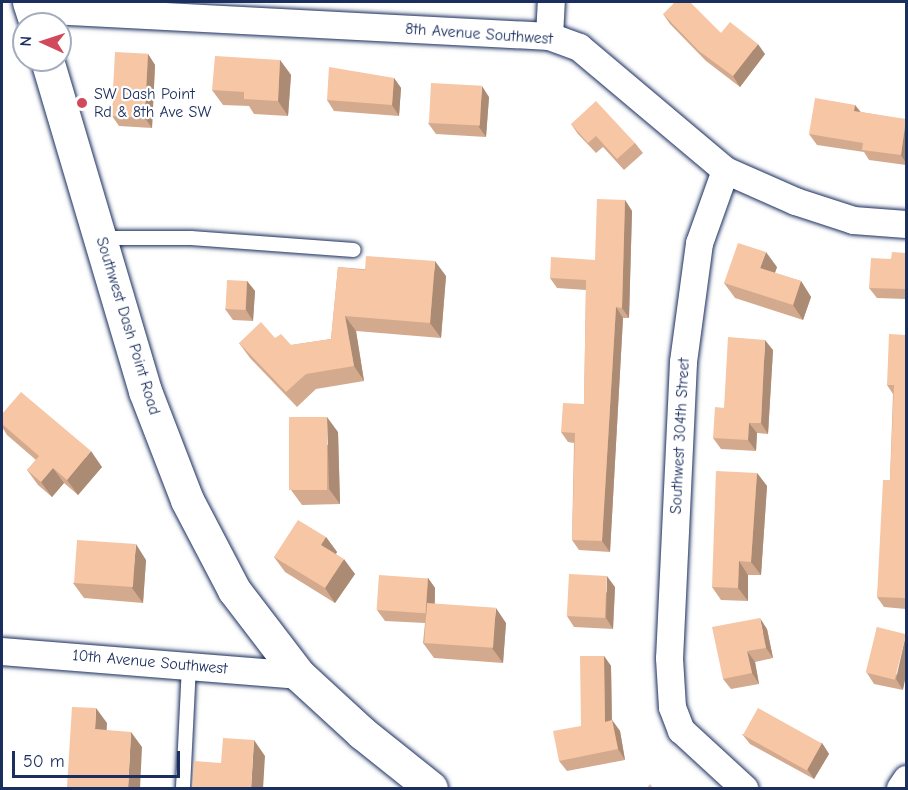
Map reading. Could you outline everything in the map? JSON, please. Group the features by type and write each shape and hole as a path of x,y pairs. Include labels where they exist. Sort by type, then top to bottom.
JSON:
{"main road":[{"name":"Southwest Dash Point Road","path":"51,72 145,391 187,500 234,590 299,675 362,733 431,789"}],"street":[{"path":"549,36 551,2"},
{"name":"8th Avenue Southwest","path":"72,14 549,36 579,47 725,170 795,201 854,220 906,224"},
{"name":"Southwest 304th Street","path":"725,170 699,243 683,362 669,658 672,707 681,730 744,789"},
{"name":"10th Avenue Southwest","path":"2,651 299,675"},
{"path":"900,789 906,779"}],"lane":[{"path":"101,238 170,237 354,250"},
{"path":"183,789 189,665"}],"building":[{"path":"675,2 690,2 721,33 730,22 758,44 733,76 699,51 663,14"},
{"path":"115,52 148,54 145,118 112,116"},
{"path":"215,56 280,60 278,101 244,99 244,92 212,90"},
{"path":"329,67 394,78 392,105 327,100"},
{"path":"431,83 482,86 480,126 429,123"},
{"path":"815,98 855,105 854,111 906,119 901,155 862,150 863,143 809,134"},
{"path":"596,101 635,143 617,159 596,136 588,143 571,124"},
{"path":"597,199 625,200 622,308 616,307 602,541 572,540 575,433 561,432 563,403 584,404 586,280 550,278 551,257 595,260"},
{"path":"738,243 766,252 760,268 801,281 793,305 724,283"},
{"path":"892,252 906,253 906,289 869,288 871,258 891,259"},
{"path":"366,256 435,261 430,323 345,316 354,366 306,374 286,392 239,343 261,322 275,338 281,334 291,345 331,339 338,267 365,270"},
{"path":"227,280 247,281 245,310 225,309"},
{"path":"889,334 906,335 905,598 877,597 883,480 890,480 894,385 887,385"},
{"path":"728,337 765,340 761,423 749,423 748,440 713,438 715,407 724,408"},
{"path":"21,392 91,451 67,480 53,468 41,482 27,470 39,456 2,424 2,414"},
{"path":"289,417 327,417 327,490 289,490"},
{"path":"716,471 757,473 751,562 739,561 738,588 712,587"},
{"path":"298,520 326,537 321,545 344,559 325,588 274,557"},
{"path":"77,540 136,544 133,587 74,583"},
{"path":"569,574 607,576 605,618 567,616"},
{"path":"379,575 428,578 425,613 377,610"},
{"path":"427,603 496,608 493,648 424,643"},
{"path":"760,618 766,648 747,651 752,673 723,679 712,627"},
{"path":"877,627 906,634 895,680 866,673"},
{"path":"580,656 604,656 605,722 612,720 618,749 559,761 553,731 581,726"},
{"path":"72,707 96,708 95,729 131,732 128,789 67,787"},
{"path":"758,708 822,743 807,771 743,735"},
{"path":"223,738 254,740 251,789 192,789 194,761 221,763"}],"place":[{"name":"SW Dash Point Rd & 8th Ave SW","path":"82,103"}]}
